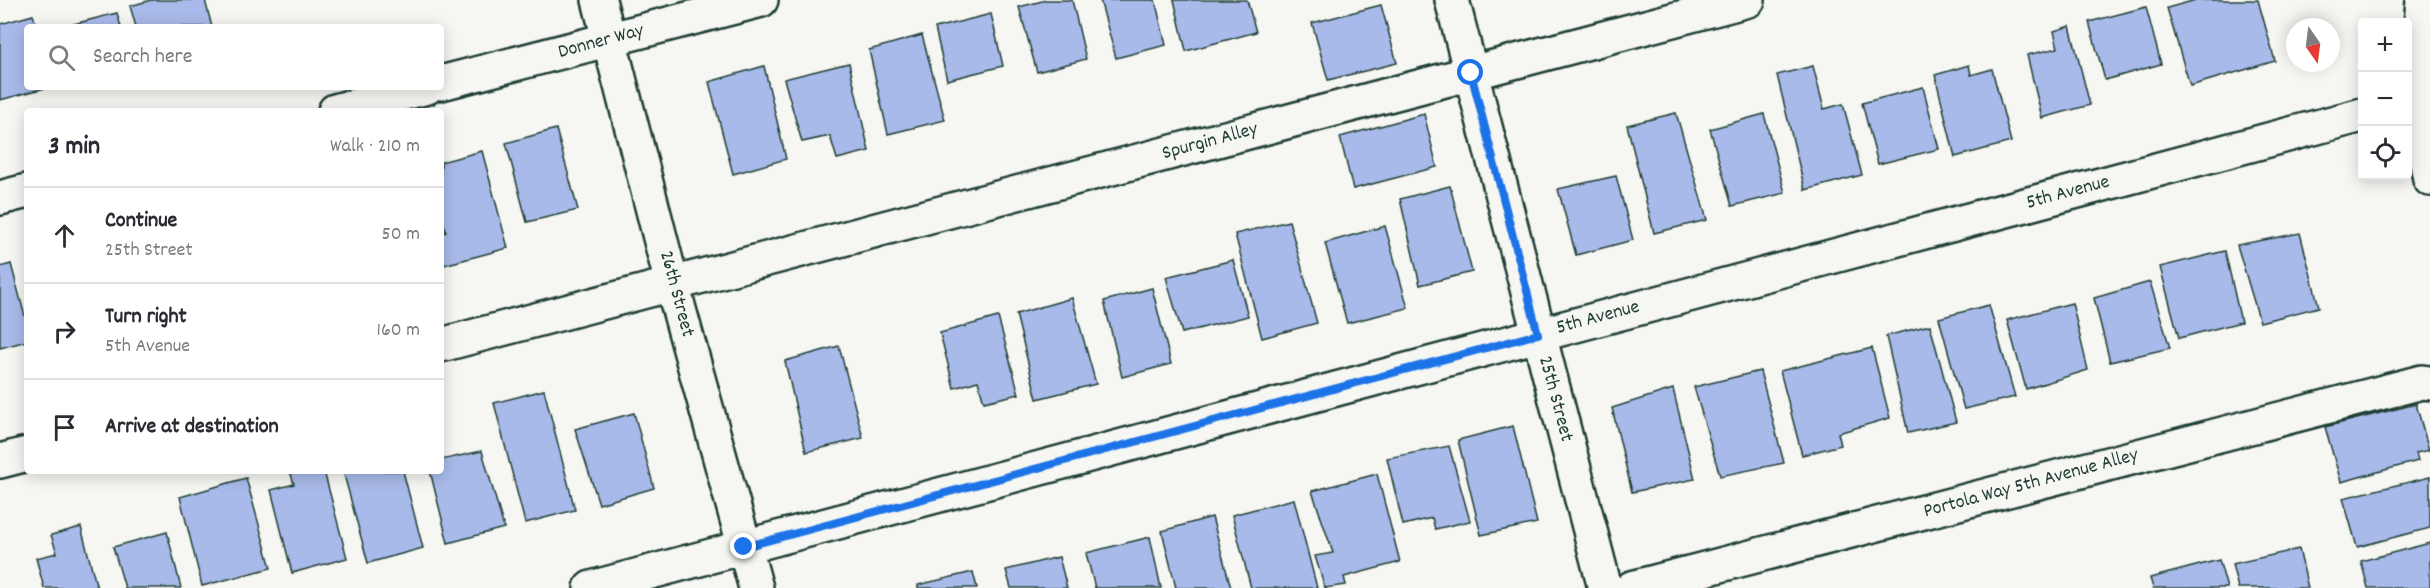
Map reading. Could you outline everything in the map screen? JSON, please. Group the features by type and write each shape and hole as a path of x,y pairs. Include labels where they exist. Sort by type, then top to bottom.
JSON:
{"street":[{"name":"26th Street","path":"599,0 672,284 756,588"},
{"name":"Donner Way","path":"444,82 761,0"},
{"name":"25th Street","path":"1452,0 1605,588"},
{"name":"Spurgin Alley","path":"444,344 1748,0"},
{"path":"2422,0 2417,102 2430,179"},
{"path":"346,108 416,90"},
{"name":"5th Avenue","path":"591,588 2358,116"},
{"path":"0,198 24,192"},
{"name":"Portola Way 5th Avenue Alley","path":"1632,588 2422,382 2430,383"},
{"path":"0,461 24,455"}],"building":[{"path":"151,0 205,0 211,24 135,24 130,6"},
{"path":"1046,0 1072,0 1086,59 1037,72 1019,7"},
{"path":"1100,0 1155,0 1166,45 1116,58"},
{"path":"1174,0 1247,0 1256,32 1186,51"},
{"path":"2196,0 2258,0 2275,61 2190,86 2167,8"},
{"path":"1381,5 1397,63 1328,80 1312,23"},
{"path":"2146,7 2161,64 2105,80 2089,22"},
{"path":"117,13 120,24 74,24"},
{"path":"991,14 1003,66 947,80 935,28"},
{"path":"33,15 36,24 24,24 24,90 38,90 0,100 0,24"},
{"path":"2070,26 2090,105 2042,118 2027,55 2058,48 2054,31"},
{"path":"922,35 945,120 888,134 869,50"},
{"path":"849,63 869,151 837,159 830,136 802,142 784,79"},
{"path":"1969,65 1971,75 1992,69 2011,142 1955,157 1935,75"},
{"path":"764,66 786,159 733,174 709,82"},
{"path":"1813,66 1824,109 1843,104 1862,175 1805,190 1777,75"},
{"path":"1923,87 1939,149 1878,164 1862,103"},
{"path":"1676,113 1707,220 1654,233 1627,125"},
{"path":"1424,114 1437,167 1353,189 1340,137"},
{"path":"1764,114 1785,193 1732,206 1710,129"},
{"path":"556,129 578,210 527,222 506,143"},
{"path":"482,151 508,248 444,265 444,233 446,232 444,161"},
{"path":"1616,176 1633,240 1576,255 1558,189"},
{"path":"1450,186 1472,272 1420,285 1400,199"},
{"path":"1289,221 1317,323 1262,338 1235,234"},
{"path":"1385,226 1408,308 1347,323 1325,243"},
{"path":"2300,233 2319,307 2260,322 2237,245"},
{"path":"2225,251 2241,322 2179,338 2160,267"},
{"path":"1233,260 1248,316 1182,333 1166,277"},
{"path":"11,264 24,313 24,342 0,348 0,267"},
{"path":"2150,282 2170,348 2110,362 2094,298"},
{"path":"1152,288 1171,364 1122,377 1104,301"},
{"path":"1072,298 1096,384 1037,399 1016,314"},
{"path":"2072,303 2088,370 2026,389 2007,320"},
{"path":"1989,305 2015,397 1964,409 1939,318"},
{"path":"998,317 1019,394 984,402 978,381 954,388 940,333"},
{"path":"1930,325 1956,422 1908,433 1886,336"},
{"path":"839,346 863,438 806,452 785,361"},
{"path":"1872,348 1890,418 1838,433 1841,445 1802,455 1780,371"},
{"path":"1760,371 1784,463 1720,476 1694,387"},
{"path":"1673,389 1695,479 1632,492 1612,408"},
{"path":"544,390 575,510 525,523 494,403"},
{"path":"2416,404 2429,450 2416,453 2418,461 2341,482 2325,427"},
{"path":"634,413 654,488 599,504 575,429"},
{"path":"1513,426 1537,523 1481,535 1458,440"},
{"path":"1449,446 1470,521 1435,529 1432,518 1403,525 1387,458"},
{"path":"482,451 504,528 448,543 431,474 444,474 444,459"},
{"path":"291,474 325,474 347,558 292,573 271,490 294,484"},
{"path":"344,474 404,474 423,548 368,563"},
{"path":"1377,474 1400,562 1344,577 1346,585 1325,588 1315,556 1333,553 1312,491"},
{"path":"2430,477 2430,528 2357,547 2343,498"},
{"path":"246,478 271,568 202,586 180,497"},
{"path":"1294,499 1317,588 1251,588 1232,515"},
{"path":"1212,517 1231,588 1176,588 1162,531"},
{"path":"81,527 97,588 44,588 36,558 57,553 51,535"},
{"path":"167,532 181,588 125,588 113,547"},
{"path":"1150,537 1161,588 1095,588 1086,553"},
{"path":"2430,543 2430,588 2368,588 2361,561"},
{"path":"2299,549 2308,588 2238,588 2232,564"},
{"path":"1059,557 1067,588 1011,588 1006,570"},
{"path":"2219,560 2227,588 2153,588 2150,578"},
{"path":"973,572 977,588 918,588 918,585"}],"route":[{"path":"744,547 1538,334 1471,73"}]}
